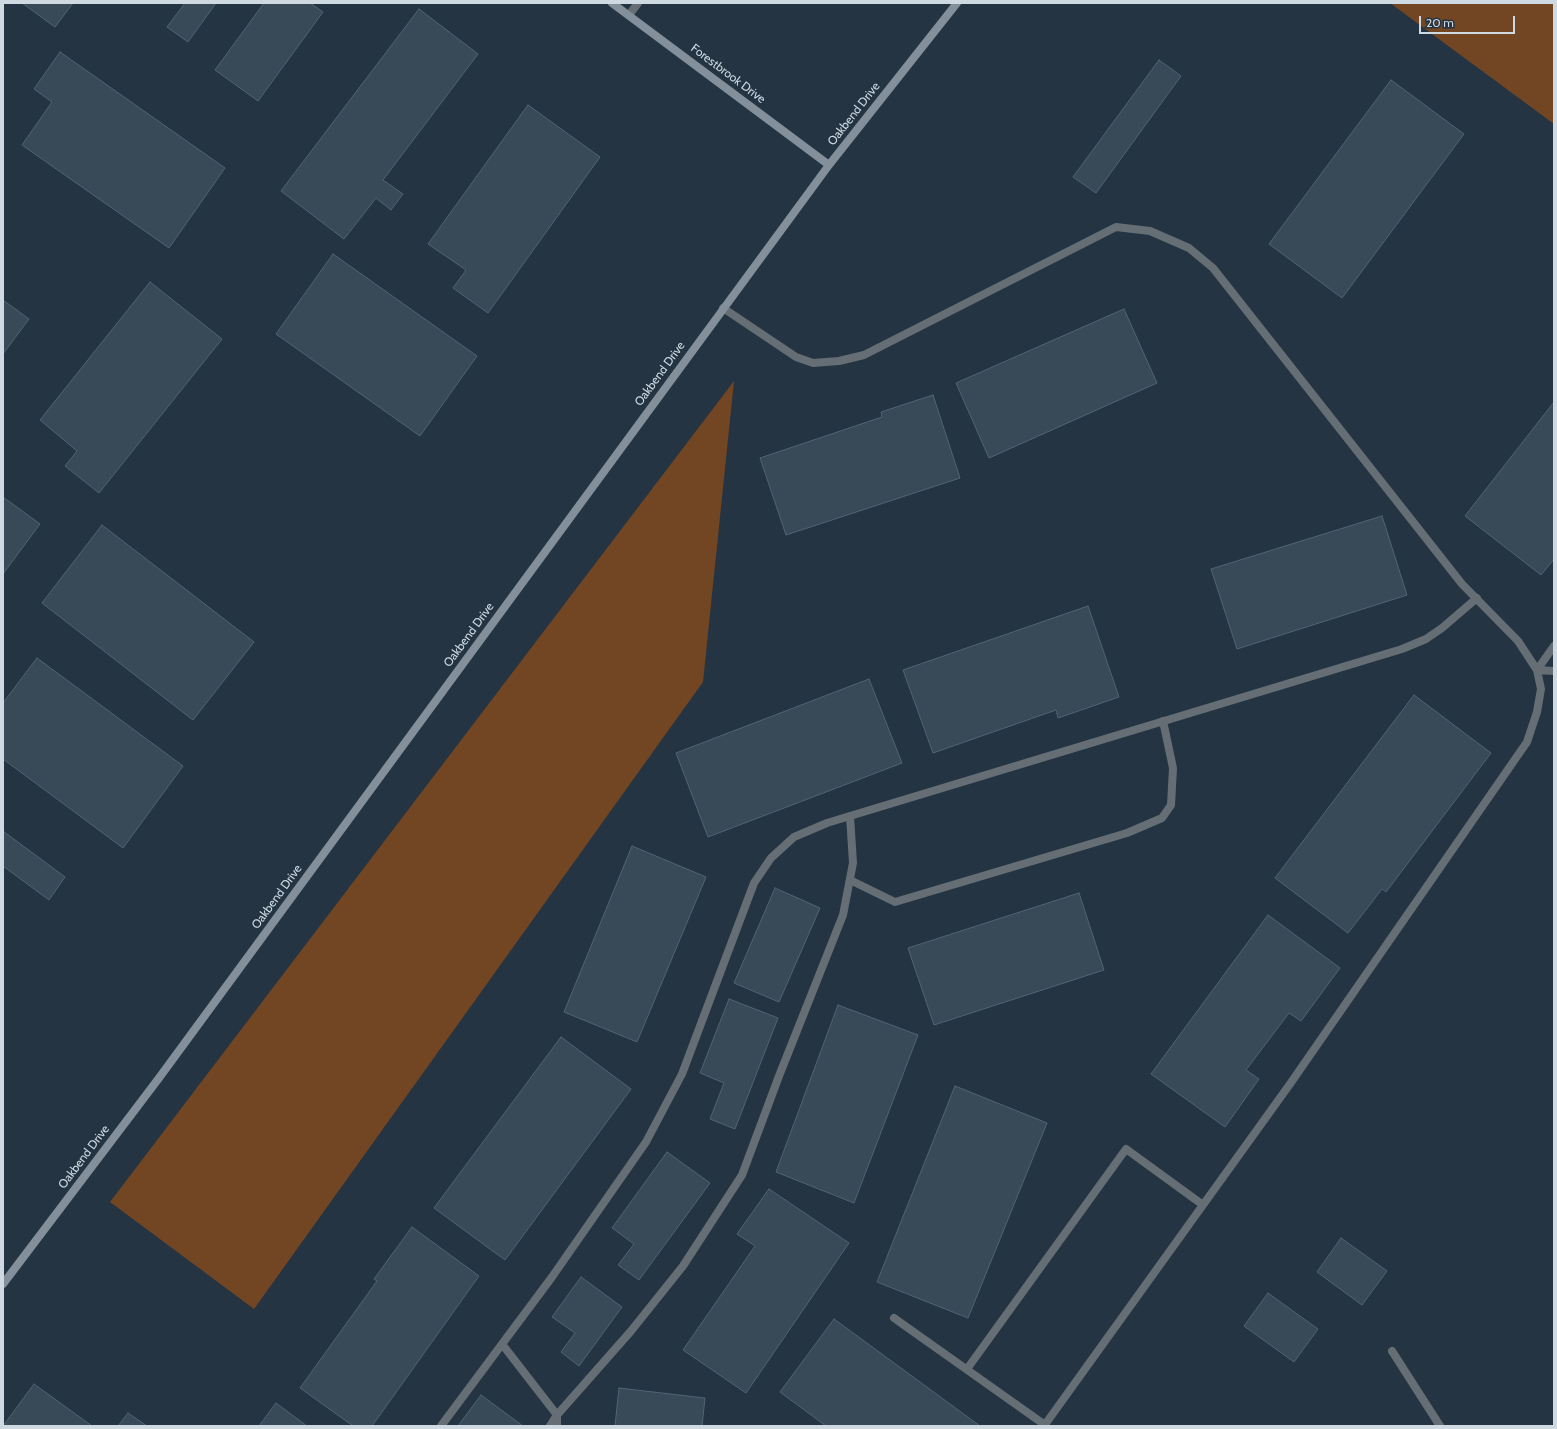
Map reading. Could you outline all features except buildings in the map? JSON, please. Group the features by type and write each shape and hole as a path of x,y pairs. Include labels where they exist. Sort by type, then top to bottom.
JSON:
{"street":[{"name":"Forestbrook Drive","path":"612,3 829,165"},
{"name":"Oakbend Drive","path":"3,1284 159,1078 829,165 957,3"}],"lane":[{"path":"629,15 638,3"},
{"path":"723,308 796,357 813,363 839,361 864,355 1116,227 1150,231 1189,248 1213,268 1462,584 1518,642 1536,670 1541,689 1537,712 1526,742 1290,1084 1045,1425 894,1318"},
{"path":"441,1426 552,1277 646,1142 682,1074 754,883 771,858 794,837 827,823 1402,649 1426,639 1442,628 1477,598"},
{"path":"1536,670 1554,646"},
{"path":"1536,670 1554,671"},
{"path":"850,880 895,902 1127,833 1162,818 1171,805 1173,768 1163,722"},
{"path":"550,1426 557,1415 631,1331 683,1266 742,1175 779,1076 843,915 853,863 850,816"},
{"path":"967,1369 1126,1149 1203,1205"},
{"path":"502,1344 557,1415 558,1426"},
{"path":"1392,1351 1440,1426"}],"shaded area":[{"path":"1390,3 1554,3 1554,124"},
{"path":"734,381 703,682 254,1309 110,1202"}]}
